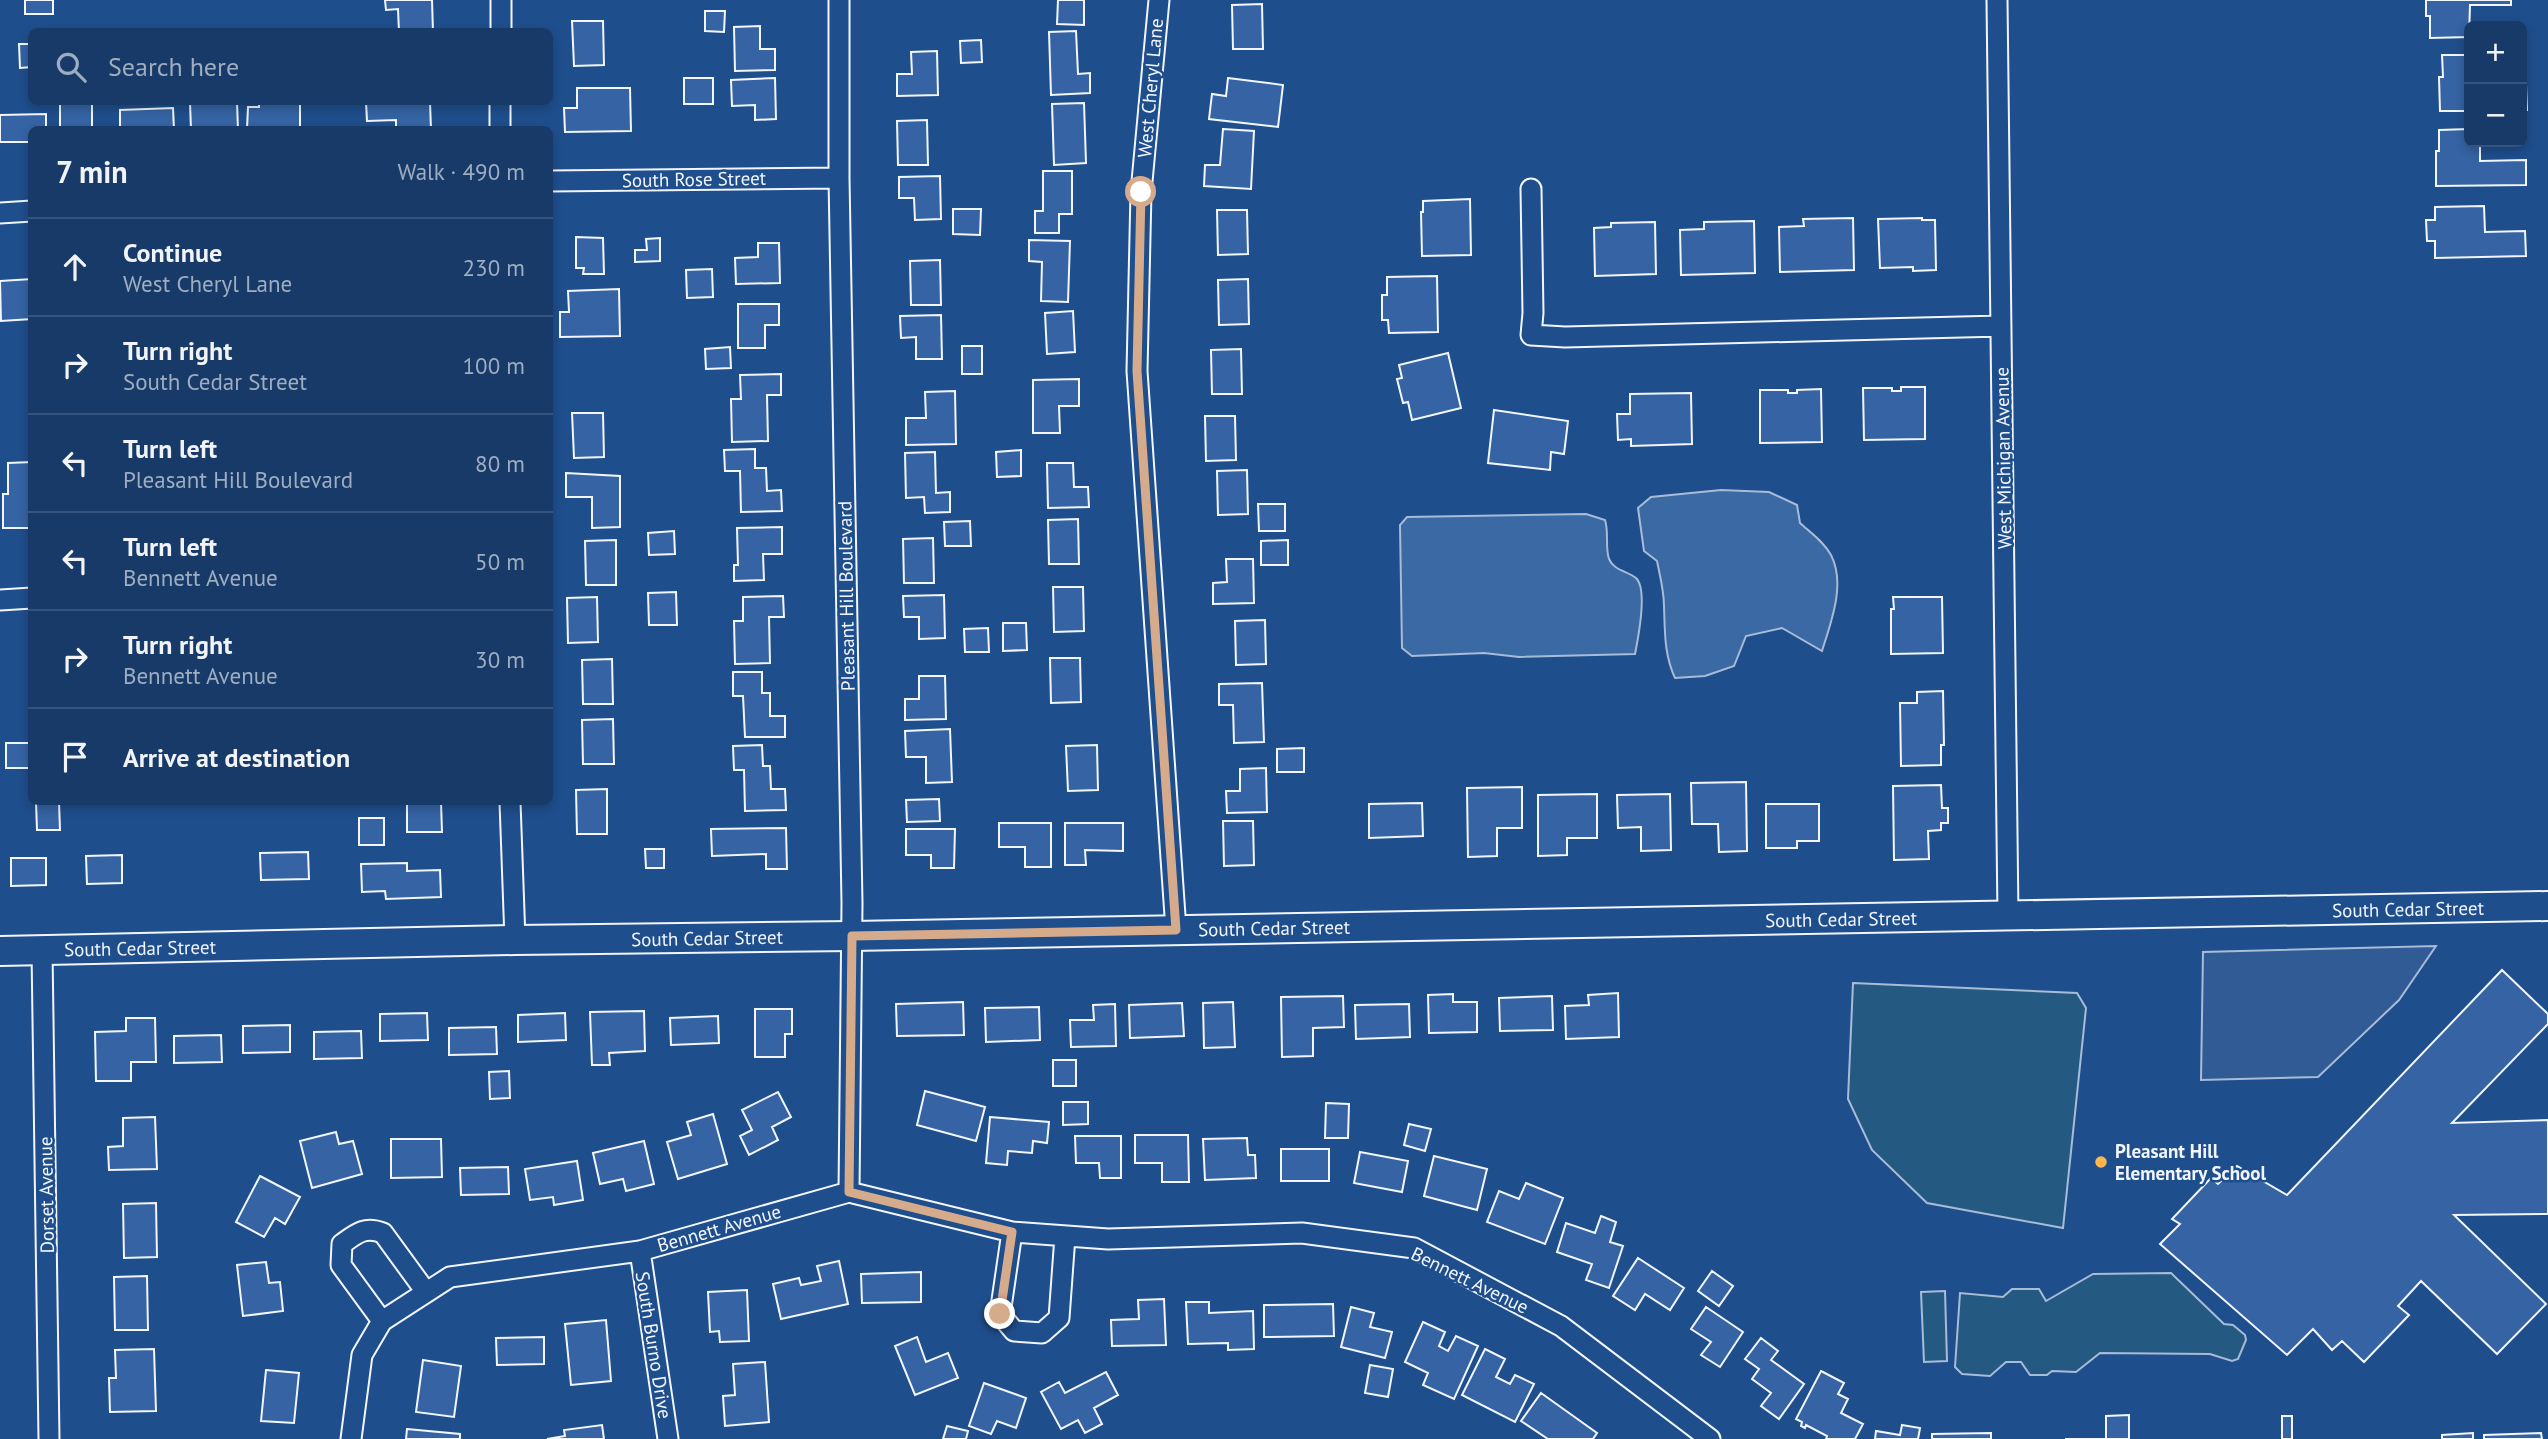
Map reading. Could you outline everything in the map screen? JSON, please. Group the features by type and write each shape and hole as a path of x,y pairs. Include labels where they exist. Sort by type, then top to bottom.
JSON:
{"street":[{"path":"501,28 502,0"},
{"name":"Pleasant Hill Boulevard","path":"839,0 839,178 852,936 849,1192"},
{"name":"West Cheryl Lane","path":"1158,0 1141,192 1137,371 1176,930"},
{"name":"West Michigan Avenue","path":"1997,0 2008,916"},
{"path":"499,126 500,105"},
{"name":"South Rose Street","path":"553,181 839,178"},
{"path":"1531,189 1531,335 1565,337 2001,326"},
{"path":"0,213 28,211"},
{"path":"0,600 28,597"},
{"path":"510,805 515,940"},
{"name":"South Cedar Street","path":"0,951 2548,906"},
{"name":"Dorset Avenue","path":"42,950 49,1439"},
{"name":"Bennett Avenue","path":"351,1439 362,1355 382,1321 450,1277 640,1251 849,1192 1012,1232 1108,1239 1302,1233 1414,1248 1561,1326 1710,1439"},
{"path":"382,1321 341,1265 342,1244 360,1231 372,1229 383,1233 426,1292"},
{"path":"1012,1232 1000,1314 1014,1331 1041,1332 1059,1318 1065,1236"},
{"name":"South Burno Drive","path":"640,1251 668,1439"}],"shaded area":[{"path":"1721,490 1769,492 1797,505 1800,523 1825,546 1835,566 1837,590 1833,616 1822,651 1782,628 1746,636 1734,666 1705,676 1675,678 1667,652 1663,595 1657,561 1644,551 1638,508 1651,497"},
{"path":"1586,514 1605,520 1607,550 1611,563 1636,578 1640,584 1641,614 1635,654 1519,657 1484,653 1412,656 1402,648 1400,525 1407,517"},
{"path":"2436,946 2399,1000 2318,1077 2201,1080 2203,952"},
{"path":"1853,983 2077,993 2086,1008 2063,1228 1927,1203 1872,1150 1848,1099"},
{"path":"2171,1273 2224,1324 2233,1325 2245,1335 2246,1340 2238,1359 2232,1361 2210,1354 2100,1353 2076,1372 2052,1371 2047,1375 2030,1375 2021,1362 2006,1362 1990,1376 1962,1374 1955,1367 1960,1293 2003,1297 2012,1289 2039,1289 2046,1301 2093,1274"},
{"path":"1945,1291 1947,1361 1924,1362 1921,1292"}],"building":[{"path":"25,0 53,0 53,14 25,14"},
{"path":"385,0 432,0 433,28 399,28 398,9 386,10"},
{"path":"1058,0 1084,0 1084,25 1057,24"},
{"path":"2426,0 2511,0 2511,5 2470,5 2470,21 2464,21 2464,37 2430,38 2430,16 2426,16"},
{"path":"1262,4 1263,49 1233,49 1232,5"},
{"path":"705,11 725,11 724,32 705,31"},
{"path":"572,21 603,21 604,65 574,66"},
{"path":"760,26 760,49 775,49 775,70 735,71 734,27"},
{"path":"1076,31 1078,74 1090,73 1090,93 1051,95 1049,32"},
{"path":"981,40 982,62 961,63 960,41"},
{"path":"19,44 28,44 28,67 20,68"},
{"path":"937,51 938,95 897,96 897,74 912,74 911,52"},
{"path":"2442,55 2464,55 2464,111 2440,111 2439,77 2443,77"},
{"path":"684,78 713,78 713,104 684,104"},
{"path":"775,78 776,119 755,120 755,105 732,106 731,80"},
{"path":"1228,78 1283,85 1278,127 1209,119 1212,94 1226,96"},
{"path":"577,88 630,88 631,131 565,132 564,108 577,108"},
{"path":"1084,103 1086,163 1054,165 1052,104"},
{"path":"60,105 92,105 92,126 60,126"},
{"path":"190,105 237,105 238,126 191,126"},
{"path":"300,105 300,126 247,126 248,107"},
{"path":"366,105 430,105 431,126 396,126 396,120 367,121"},
{"path":"173,108 174,126 120,126 120,110"},
{"path":"46,114 46,126 28,126 28,142 0,142 0,115"},
{"path":"927,120 928,165 898,165 897,121"},
{"path":"1223,129 1254,131 1251,189 1204,186 1205,165 1220,165"},
{"path":"2464,129 2464,147 2480,147 2480,161 2526,160 2526,185 2436,186 2439,130"},
{"path":"1043,171 1072,171 1072,214 1059,214 1059,233 1035,233 1035,211 1043,211"},
{"path":"940,176 941,219 915,220 914,198 899,198 899,177"},
{"path":"1470,199 1471,255 1422,256 1423,201"},
{"path":"2484,206 2485,232 2525,231 2526,256 2435,258 2435,241 2427,241 2426,220 2435,220 2435,207"},
{"path":"953,209 981,209 980,235 953,234"},
{"path":"1217,210 1247,210 1248,254 1218,255"},
{"path":"1853,218 1854,270 1780,272 1779,227 1804,226 1803,219"},
{"path":"1878,219 1935,220 1936,270 1913,271 1913,267 1880,268"},
{"path":"1754,221 1755,273 1681,275 1680,230 1704,229 1704,222"},
{"path":"1655,222 1656,274 1595,276 1594,228 1611,227 1611,223"},
{"path":"576,237 603,238 604,274 583,274 584,268 576,268"},
{"path":"660,238 660,261 635,262 635,250 647,250 646,239"},
{"path":"1029,240 1070,241 1068,302 1041,301 1042,262 1029,261"},
{"path":"758,243 779,243 780,283 736,284 735,258 758,257"},
{"path":"940,260 941,305 911,305 910,261"},
{"path":"712,269 713,297 687,298 686,270"},
{"path":"1437,276 1438,332 1389,333 1388,320 1382,320 1382,295 1387,295 1387,277"},
{"path":"28,279 28,319 1,321 0,281"},
{"path":"1248,279 1249,324 1219,325 1218,280"},
{"path":"619,289 620,336 560,337 560,312 569,312 568,291"},
{"path":"738,304 779,304 779,325 765,325 765,348 738,348"},
{"path":"1073,311 1075,352 1047,354 1045,313"},
{"path":"941,315 942,359 916,359 916,337 901,338 900,316"},
{"path":"962,346 982,346 982,374 962,374"},
{"path":"730,347 731,368 706,369 705,349"},
{"path":"1241,349 1242,394 1212,394 1211,350"},
{"path":"1448,353 1461,408 1412,420 1408,402 1403,403 1397,379 1402,378 1399,365"},
{"path":"781,374 781,395 767,395 768,441 732,442 731,399 741,399 740,375"},
{"path":"1079,379 1079,406 1059,406 1060,433 1033,433 1033,380"},
{"path":"1901,387 1925,387 1925,439 1864,440 1863,388 1892,388 1892,391 1901,391"},
{"path":"1821,389 1822,442 1760,443 1760,390 1788,390 1788,393 1797,393 1797,390"},
{"path":"955,391 956,444 906,445 906,418 926,418 925,392"},
{"path":"1691,393 1692,444 1631,446 1631,439 1618,440 1617,414 1630,414 1630,394"},
{"path":"1494,410 1568,421 1564,454 1551,452 1550,470 1488,463"},
{"path":"572,413 603,413 604,457 574,458"},
{"path":"1205,416 1235,416 1236,460 1206,461"},
{"path":"755,449 755,468 766,468 767,491 781,490 782,511 741,512 740,471 725,471 724,450"},
{"path":"1021,450 1021,476 997,477 996,452"},
{"path":"935,452 936,493 950,492 950,512 925,513 924,497 906,498 905,453"},
{"path":"28,462 28,528 3,528 3,494 8,494 8,463"},
{"path":"1047,463 1073,463 1074,487 1088,487 1089,507 1048,508"},
{"path":"1247,470 1248,514 1218,515 1217,471"},
{"path":"566,473 620,476 620,527 592,528 592,497 566,497"},
{"path":"1258,504 1285,504 1285,531 1259,531"},
{"path":"1078,519 1079,564 1049,564 1048,520"},
{"path":"970,521 971,546 945,546 944,522"},
{"path":"782,527 782,554 763,554 764,580 734,581 734,565 738,565 737,528"},
{"path":"674,531 675,554 649,555 648,533"},
{"path":"933,538 934,583 904,583 903,539"},
{"path":"616,540 616,585 586,585 585,541"},
{"path":"1288,540 1288,565 1261,565 1261,541"},
{"path":"1226,559 1253,559 1254,603 1213,604 1213,583 1227,582"},
{"path":"1053,587 1083,587 1084,631 1054,632"},
{"path":"676,592 677,625 649,625 648,593"},
{"path":"944,595 945,638 919,639 919,617 904,617 903,596"},
{"path":"783,596 784,617 769,617 770,663 735,664 734,621 743,621 743,597"},
{"path":"597,597 598,642 568,643 567,598"},
{"path":"1893,597 1942,597 1943,653 1891,654"},
{"path":"1265,620 1266,664 1236,665 1235,621"},
{"path":"1003,623 1026,623 1027,650 1003,651"},
{"path":"988,628 989,652 965,652 964,629"},
{"path":"1050,658 1080,658 1081,702 1051,703"},
{"path":"612,659 613,704 583,704 582,660"},
{"path":"733,672 762,672 762,693 770,693 770,716 785,716 785,737 745,737 743,696 733,696"},
{"path":"919,676 945,676 946,719 905,720 905,699 919,699"},
{"path":"1262,683 1264,742 1234,743 1233,705 1219,705 1219,684"},
{"path":"1943,691 1944,745 1941,745 1941,765 1901,766 1900,703 1917,703 1917,692"},
{"path":"613,719 614,764 583,764 582,720"},
{"path":"950,729 952,782 926,783 926,757 906,757 905,731"},
{"path":"6,743 28,743 28,768 6,768"},
{"path":"762,745 763,766 770,766 771,789 785,789 786,810 745,811 744,770 734,770 733,746"},
{"path":"1097,745 1098,790 1068,791 1066,746"},
{"path":"1304,748 1304,772 1277,772 1277,749"},
{"path":"1266,768 1267,812 1227,813 1226,791 1240,791 1240,769"},
{"path":"1746,782 1747,851 1719,852 1718,824 1692,824 1691,783"},
{"path":"1941,785 1942,808 1948,808 1948,823 1941,823 1941,830 1928,831 1929,859 1894,860 1893,786"},
{"path":"1522,787 1522,828 1497,828 1497,856 1468,857 1467,788"},
{"path":"607,789 607,834 577,834 576,790"},
{"path":"1597,794 1597,838 1567,838 1567,855 1538,856 1538,795"},
{"path":"1670,794 1671,850 1641,851 1641,827 1618,828 1617,795"},
{"path":"939,799 940,821 907,822 906,800"},
{"path":"1422,803 1423,836 1369,838 1369,804"},
{"path":"1766,804 1819,804 1819,841 1797,841 1797,848 1766,848"},
{"path":"36,805 59,805 60,830 37,830"},
{"path":"407,805 441,805 442,832 407,832"},
{"path":"359,818 384,818 384,845 359,845"},
{"path":"1223,821 1253,821 1254,865 1224,866"},
{"path":"999,823 1051,823 1051,867 1025,867 1025,847 999,847"},
{"path":"1065,823 1123,823 1123,851 1085,850 1086,865 1065,865"},
{"path":"786,828 787,869 766,869 766,854 712,856 711,829"},
{"path":"906,829 955,829 954,868 931,868 931,855 906,855"},
{"path":"645,849 664,849 664,868 646,868"},
{"path":"308,852 309,879 261,880 260,853"},
{"path":"122,855 122,883 87,884 86,856"},
{"path":"11,858 46,858 46,885 11,886"},
{"path":"407,863 407,871 440,870 441,897 386,899 385,891 362,892 361,864"},
{"path":"2502,970 2548,1014 2548,1024 2452,1123 2548,1120 2548,1214 2454,1215 2546,1304 2497,1354 2421,1281 2398,1306 2409,1315 2364,1362 2342,1341 2332,1350 2313,1329 2287,1355 2160,1244 2180,1224 2172,1219 2211,1178 2218,1184 2237,1166 2287,1195"},
{"path":"1618,993 1619,1037 1566,1039 1565,1006 1589,1005 1588,995"},
{"path":"1453,994 1453,1002 1477,1002 1477,1032 1429,1033 1428,995"},
{"path":"1343,996 1344,1027 1313,1028 1313,1056 1282,1057 1281,997"},
{"path":"1552,996 1553,1030 1500,1031 1499,998"},
{"path":"963,1002 964,1035 897,1036 896,1004"},
{"path":"1233,1002 1235,1047 1204,1048 1203,1003"},
{"path":"1182,1003 1184,1036 1130,1038 1129,1005"},
{"path":"1115,1004 1116,1046 1071,1047 1070,1020 1094,1020 1093,1005"},
{"path":"1409,1004 1410,1037 1356,1039 1355,1005"},
{"path":"1039,1007 1040,1040 986,1042 985,1008"},
{"path":"755,1009 792,1009 792,1034 785,1034 785,1057 755,1057"},
{"path":"644,1011 645,1051 609,1053 610,1065 592,1065 590,1012"},
{"path":"427,1013 428,1040 380,1041 380,1014"},
{"path":"565,1013 566,1040 518,1042 518,1015"},
{"path":"718,1016 719,1043 671,1045 670,1018"},
{"path":"126,1018 155,1018 156,1062 131,1062 131,1081 96,1081 95,1032 126,1031"},
{"path":"290,1025 290,1052 243,1053 243,1026"},
{"path":"496,1027 497,1054 449,1055 449,1028"},
{"path":"361,1031 362,1058 314,1059 314,1032"},
{"path":"221,1035 222,1062 174,1063 174,1036"},
{"path":"1053,1060 1076,1060 1076,1086 1053,1086"},
{"path":"509,1071 510,1098 490,1099 489,1072"},
{"path":"925,1091 985,1107 976,1141 917,1125"},
{"path":"778,1092 791,1117 772,1127 778,1140 749,1155 740,1136 752,1130 742,1110"},
{"path":"1063,1102 1088,1102 1088,1124 1063,1125"},
{"path":"1326,1103 1349,1104 1348,1138 1325,1138"},
{"path":"713,1114 727,1164 678,1179 667,1142 691,1135 687,1122"},
{"path":"155,1117 157,1169 109,1170 108,1147 123,1146 123,1118"},
{"path":"990,1117 1049,1122 1047,1143 1033,1141 1032,1153 1008,1151 1007,1165 986,1163"},
{"path":"1409,1124 1431,1129 1425,1151 1404,1145"},
{"path":"336,1132 339,1144 353,1141 362,1174 312,1188 300,1141"},
{"path":"1135,1135 1188,1135 1189,1182 1162,1182 1162,1163 1135,1163"},
{"path":"1075,1136 1121,1136 1121,1178 1100,1178 1099,1163 1076,1163"},
{"path":"1247,1138 1248,1155 1255,1155 1256,1178 1205,1180 1203,1139"},
{"path":"391,1139 441,1139 442,1177 391,1178"},
{"path":"644,1141 654,1184 626,1191 623,1179 600,1184 593,1153"},
{"path":"1281,1149 1329,1149 1329,1181 1281,1181"},
{"path":"1360,1152 1408,1161 1402,1192 1354,1183"},
{"path":"1434,1156 1487,1169 1477,1210 1424,1196"},
{"path":"577,1161 583,1200 554,1205 553,1197 530,1200 525,1169"},
{"path":"508,1167 509,1194 461,1195 460,1168"},
{"path":"260,1176 300,1197 285,1224 275,1218 264,1237 236,1222"},
{"path":"1526,1183 1563,1198 1545,1244 1487,1222 1499,1191 1519,1199"},
{"path":"156,1203 157,1257 124,1258 123,1204"},
{"path":"1601,1216 1616,1222 1610,1242 1623,1246 1609,1288 1586,1280 1592,1264 1557,1252 1566,1223 1595,1233"},
{"path":"1638,1258 1684,1288 1670,1310 1645,1294 1635,1310 1613,1296"},
{"path":"839,1261 848,1304 781,1319 773,1284 799,1278 801,1285 821,1281 817,1266"},
{"path":"266,1262 269,1283 280,1282 283,1311 243,1316 237,1265"},
{"path":"1712,1271 1733,1286 1719,1306 1698,1291"},
{"path":"921,1272 921,1302 862,1303 861,1274"},
{"path":"147,1276 148,1330 115,1330 114,1277"},
{"path":"747,1290 749,1341 720,1342 719,1331 710,1332 708,1292"},
{"path":"1164,1299 1166,1345 1112,1346 1111,1320 1139,1319 1138,1300"},
{"path":"1186,1302 1209,1302 1209,1313 1253,1311 1254,1349 1228,1350 1228,1343 1188,1344"},
{"path":"1333,1304 1334,1336 1264,1337 1264,1305"},
{"path":"1351,1307 1374,1313 1370,1327 1392,1332 1385,1358 1341,1347"},
{"path":"1706,1307 1743,1332 1720,1367 1701,1355 1711,1342 1691,1329"},
{"path":"606,1320 611,1381 571,1385 565,1324"},
{"path":"1423,1322 1445,1332 1439,1346 1448,1351 1456,1336 1478,1346 1454,1399 1423,1385 1428,1373 1405,1362"},
{"path":"544,1337 544,1364 497,1365 496,1338"},
{"path":"917,1337 926,1362 948,1353 958,1378 915,1395 895,1346"},
{"path":"1761,1338 1778,1351 1771,1360 1804,1384 1779,1419 1761,1406 1771,1393 1752,1379 1759,1369 1745,1359"},
{"path":"154,1349 156,1411 110,1412 109,1378 116,1378 115,1350"},
{"path":"1485,1349 1505,1359 1496,1377 1510,1384 1515,1375 1534,1384 1515,1422 1462,1395"},
{"path":"423,1360 461,1366 454,1417 416,1412"},
{"path":"765,1362 769,1422 725,1426 723,1396 735,1395 733,1364"},
{"path":"1370,1365 1393,1369 1388,1397 1365,1393"},
{"path":"266,1370 299,1373 294,1423 261,1421"},
{"path":"1821,1371 1844,1383 1838,1394 1848,1399 1841,1413 1863,1424 1855,1439 1826,1439 1827,1436 1806,1425 1805,1428 1801,1426 1802,1422 1796,1419"},
{"path":"1106,1372 1118,1395 1094,1408 1102,1424 1085,1433 1078,1420 1061,1429 1041,1392 1059,1382 1065,1393"},
{"path":"984,1383 1026,1398 1016,1428 997,1421 991,1434 969,1426"},
{"path":"1541,1393 1597,1433 1593,1439 1548,1439 1521,1421"},
{"path":"2129,1415 2129,1439 2106,1439 2106,1416"},
{"path":"2282,1416 2292,1416 2292,1439 2282,1439"},
{"path":"602,1425 604,1439 547,1439 565,1436 564,1430"},
{"path":"1902,1425 1920,1428 1918,1439 1875,1439 1876,1431 1900,1435"},
{"path":"947,1426 968,1431 966,1439 943,1439"},
{"path":"407,1429 460,1434 460,1439 406,1439"},
{"path":"1991,1433 1991,1439 1932,1439 1932,1434"},
{"path":"2473,1433 2473,1439 2442,1439 2442,1435"},
{"path":"2541,1433 2542,1439 2484,1439 2484,1435"}],"place":[{"name":"Pleasant Hill Elementary School","path":"2101,1162"}],"route":[{"path":"1000,1314 1012,1232 849,1192 852,936 1176,930 1137,371 1141,192"}]}
